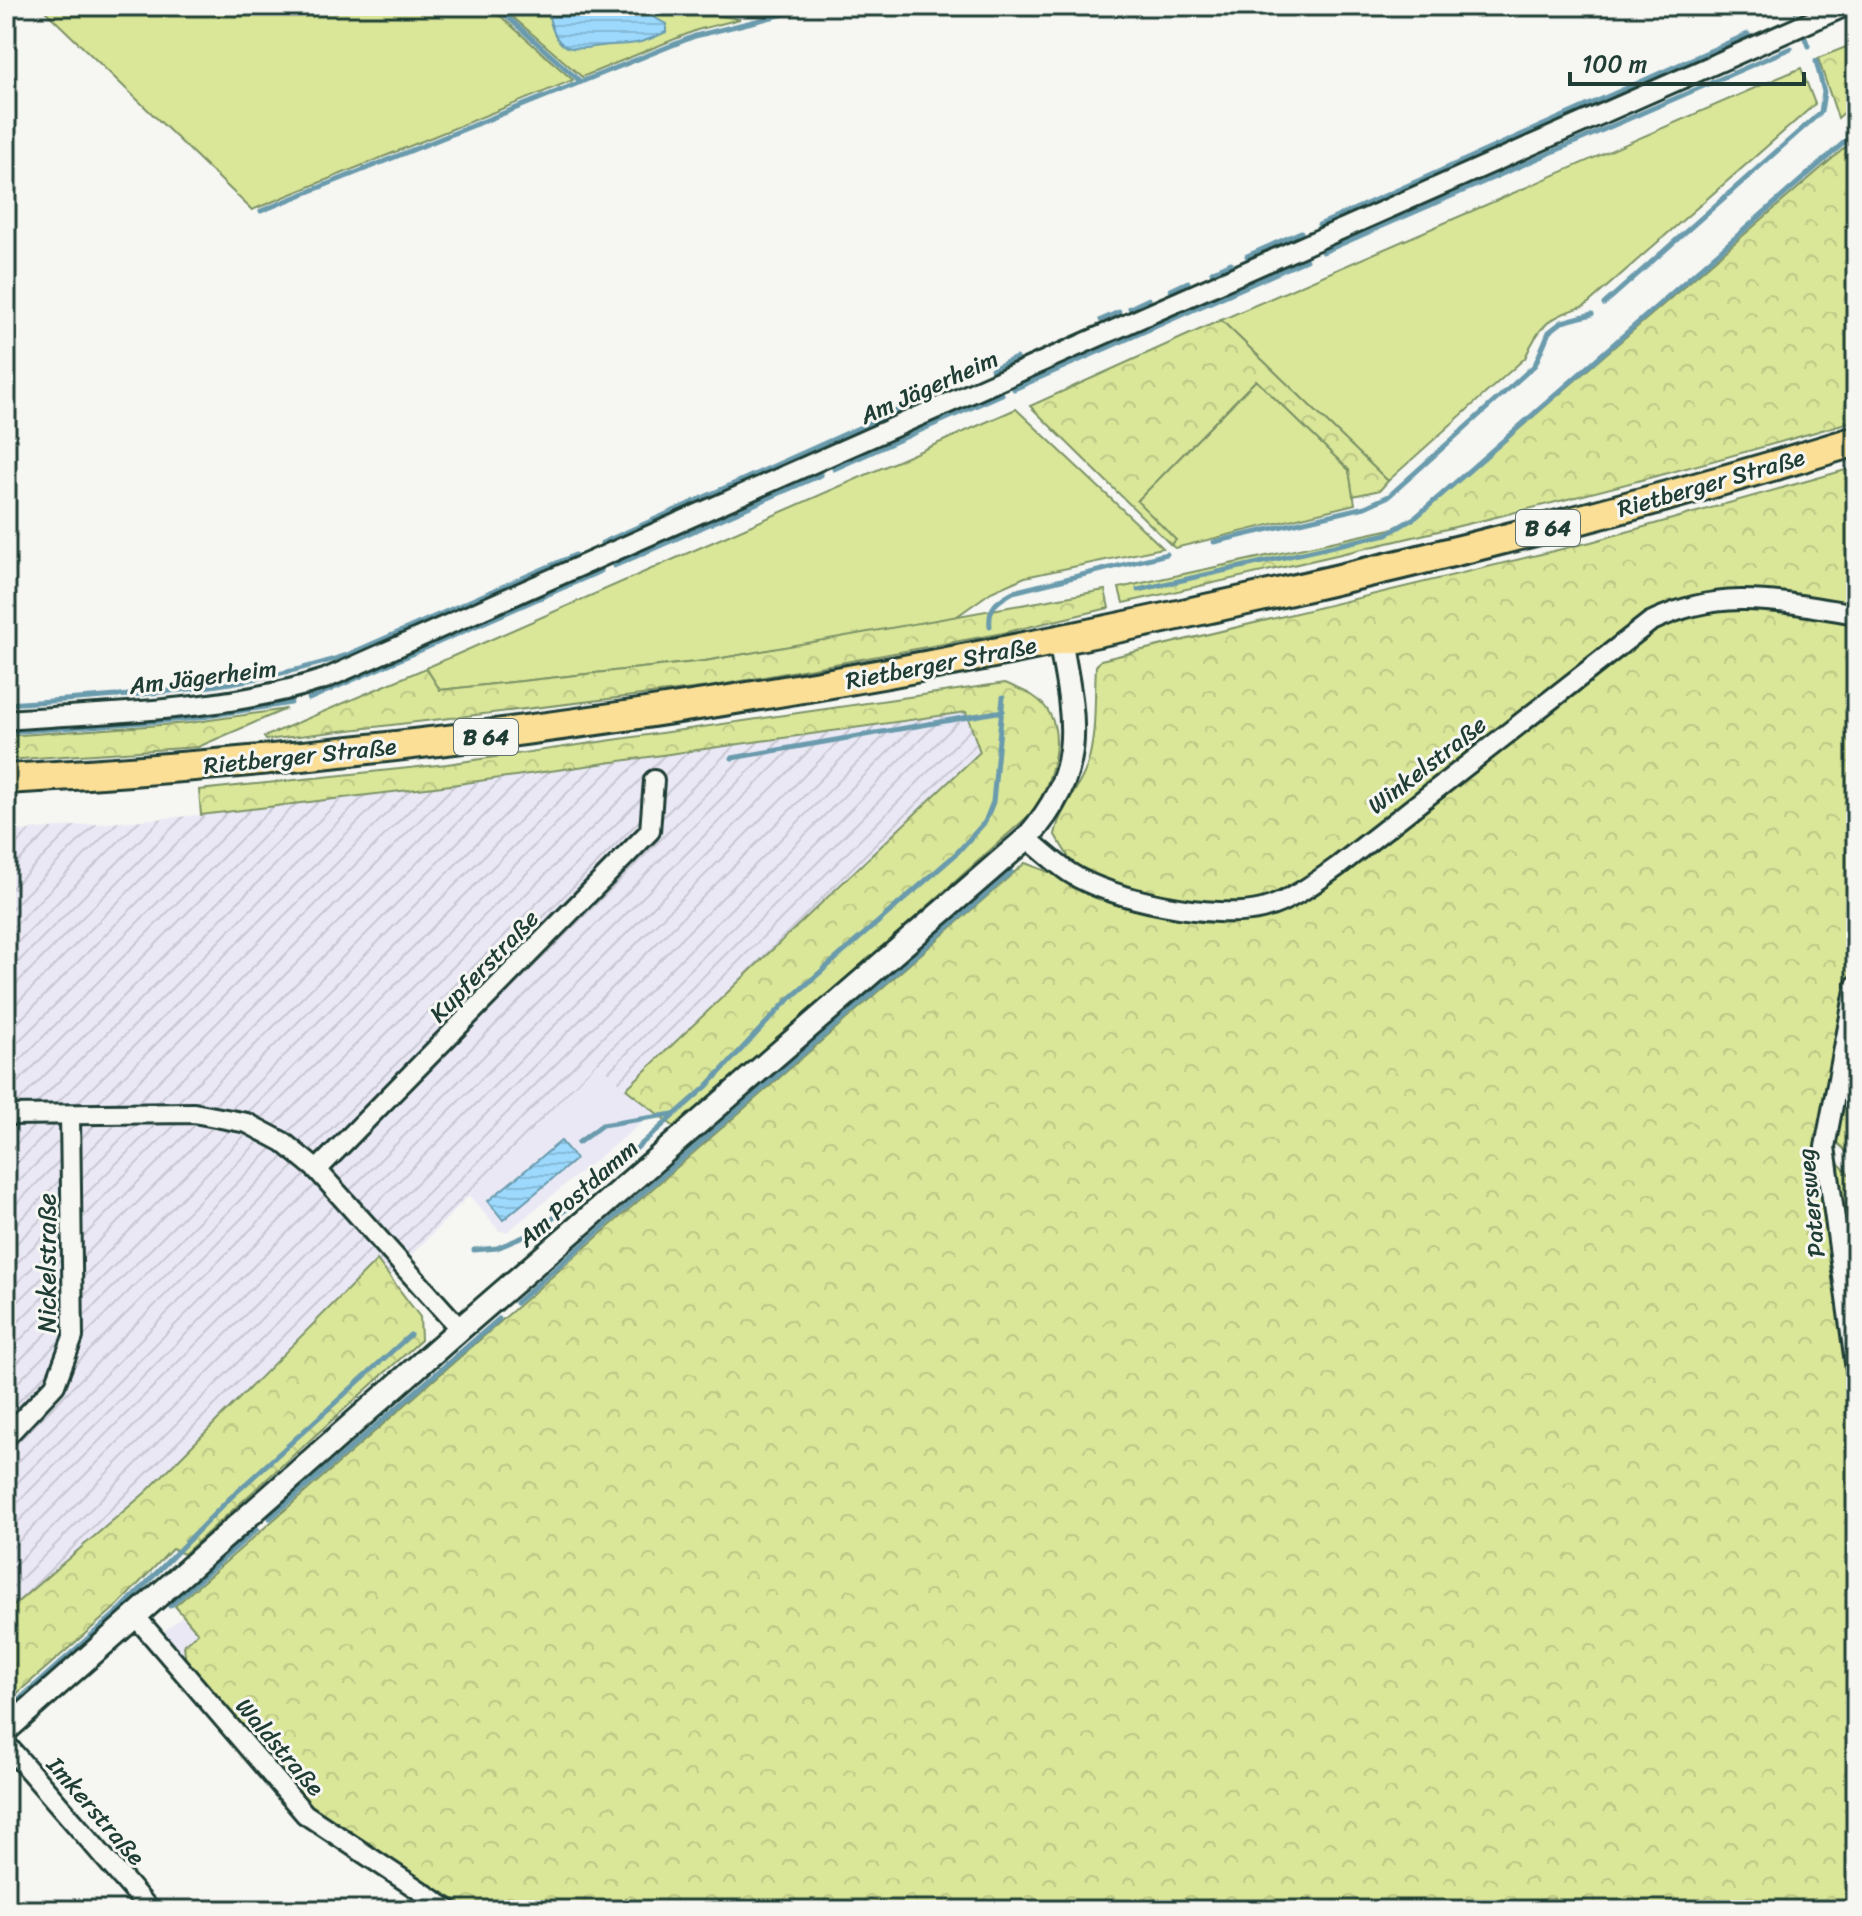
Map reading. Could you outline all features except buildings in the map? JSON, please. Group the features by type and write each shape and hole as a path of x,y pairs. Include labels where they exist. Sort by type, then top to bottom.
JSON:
{"main road":[{"name":"Rietberger Straße","path":"6,779 256,761 621,719 1060,640 1554,526 1856,441"}],"street":[{"name":"Am Jägerheim","path":"6,720 194,706 254,698 325,679 1846,6"},
{"name":"Winkelstraße","path":"1027,838 1071,874 1094,886 1198,912 1238,913 1265,908 1305,889 1337,867 1636,631 1658,618 1702,602 1744,598 1856,614"},
{"name":"Am Postdamm","path":"6,1730 460,1329 1027,838 1048,814 1064,783 1074,743 1060,640"},
{"name":"Kupferstraße","path":"317,1170 650,831 654,780"},
{"name":"Patersweg","path":"1856,985 1825,1147 1856,1370"},
{"path":"6,1115 194,1113 247,1123 283,1142 317,1170 460,1329"},
{"name":"Nickelstraße","path":"6,1437 55,1385 73,1337 70,1115"},
{"name":"Waldstraße","path":"136,1617 305,1814 449,1910"},
{"name":"Imkerstraße","path":"6,1744 150,1910"}],"shaded area":[{"path":"966,712 980,752 626,1089 598,1062 391,1276 378,1261 146,1492 6,1612 6,832 201,815 451,785"},
{"path":"598,1062 655,1112 507,1232 499,1231 469,1195"},
{"path":"183,1616 198,1633 184,1645 186,1664 162,1633"}],"green space":[{"path":"40,6 489,6 573,80 252,210"},
{"path":"500,6 660,6 740,19 697,30 582,77"},
{"path":"1856,43 1856,102 1838,118 1818,58"},
{"path":"1801,68 1815,104 1585,306 1547,323 1535,337 1525,358 1388,481 1221,320"},
{"path":"1856,138 1856,420 1491,518 1123,603 1119,588 1391,529 1416,518"},
{"path":"1221,320 1388,481 1380,490 1353,496 1349,470 1256,380 1137,501 1176,540 1171,545 1030,406"},
{"path":"1256,380 1349,470 1355,504 1175,548 1171,545 1175,540 1136,502"},
{"path":"1016,409 1163,548 1025,577 991,592 953,619 705,661 440,690 426,668"},
{"path":"1856,467 1856,941 1819,1145 1856,1415 1856,1910 463,1910 308,1806 186,1664 184,1645 198,1633 175,1606 1025,863 1049,872 1068,856 1055,835 1087,766 1094,729 1096,666 1101,660 1591,542"},
{"path":"1105,590 1109,608 1003,633 709,687 266,740 264,737 426,668 440,690 705,661"},
{"path":"1005,683 1033,696 1053,720 1056,735 1052,767 1035,810 678,1130 626,1089 980,752 966,712 451,785 201,815 199,790 447,764"},
{"path":"286,709 198,747 6,760 6,736 189,723"},
{"path":"1856,1030 1856,1160 1836,1142"},
{"path":"1832,1157 1856,1181 1856,1329"},
{"path":"377,1260 420,1317 421,1340 184,1554 172,1549 118,1605 6,1703 6,1612 146,1492"}],"water":[{"path":"559,6 634,6 666,24 666,32 634,43 570,48 563,45 552,28 548,12"},
{"path":"561,1141 576,1159 503,1220 488,1201"}],"waterway":[{"path":"495,6 581,82"},
{"path":"261,211 695,36 817,6"},
{"path":"1795,6 1796,11"},
{"path":"1319,225 1748,34"},
{"path":"1805,38 1808,46"},
{"path":"1323,252 1791,48"},
{"path":"1604,304 1821,112 1824,92 1816,61"},
{"path":"1138,590 1387,534 1416,517 1856,132"},
{"path":"1247,256 1301,232"},
{"path":"1014,389 1306,260"},
{"path":"1212,272 1231,263"},
{"path":"1171,290 1188,282"},
{"path":"1130,308 1149,299"},
{"path":"1101,320 1119,312"},
{"path":"1214,542 1365,507 1389,496 1535,365 1549,332 1562,322 1592,314"},
{"path":"992,369 1016,358"},
{"path":"834,469 1002,394"},
{"path":"602,543 930,396"},
{"path":"614,566 821,475"},
{"path":"990,626 990,614 995,605 1013,592 1167,554"},
{"path":"6,704 221,685 305,667 347,655 575,555"},
{"path":"309,699 601,571"},
{"path":"474,1250 497,1248 528,1235 570,1207 706,1087 785,1003 955,855 985,822 993,802 1003,697"},
{"path":"6,732 189,719 291,703"},
{"path":"732,758 1003,711"},
{"path":"516,1303 1011,872"},
{"path":"578,1143 602,1125 673,1114"},
{"path":"270,1518 499,1319"},
{"path":"6,1711 122,1608 230,1498 410,1335"},
{"path":"170,1606 257,1529"}]}
